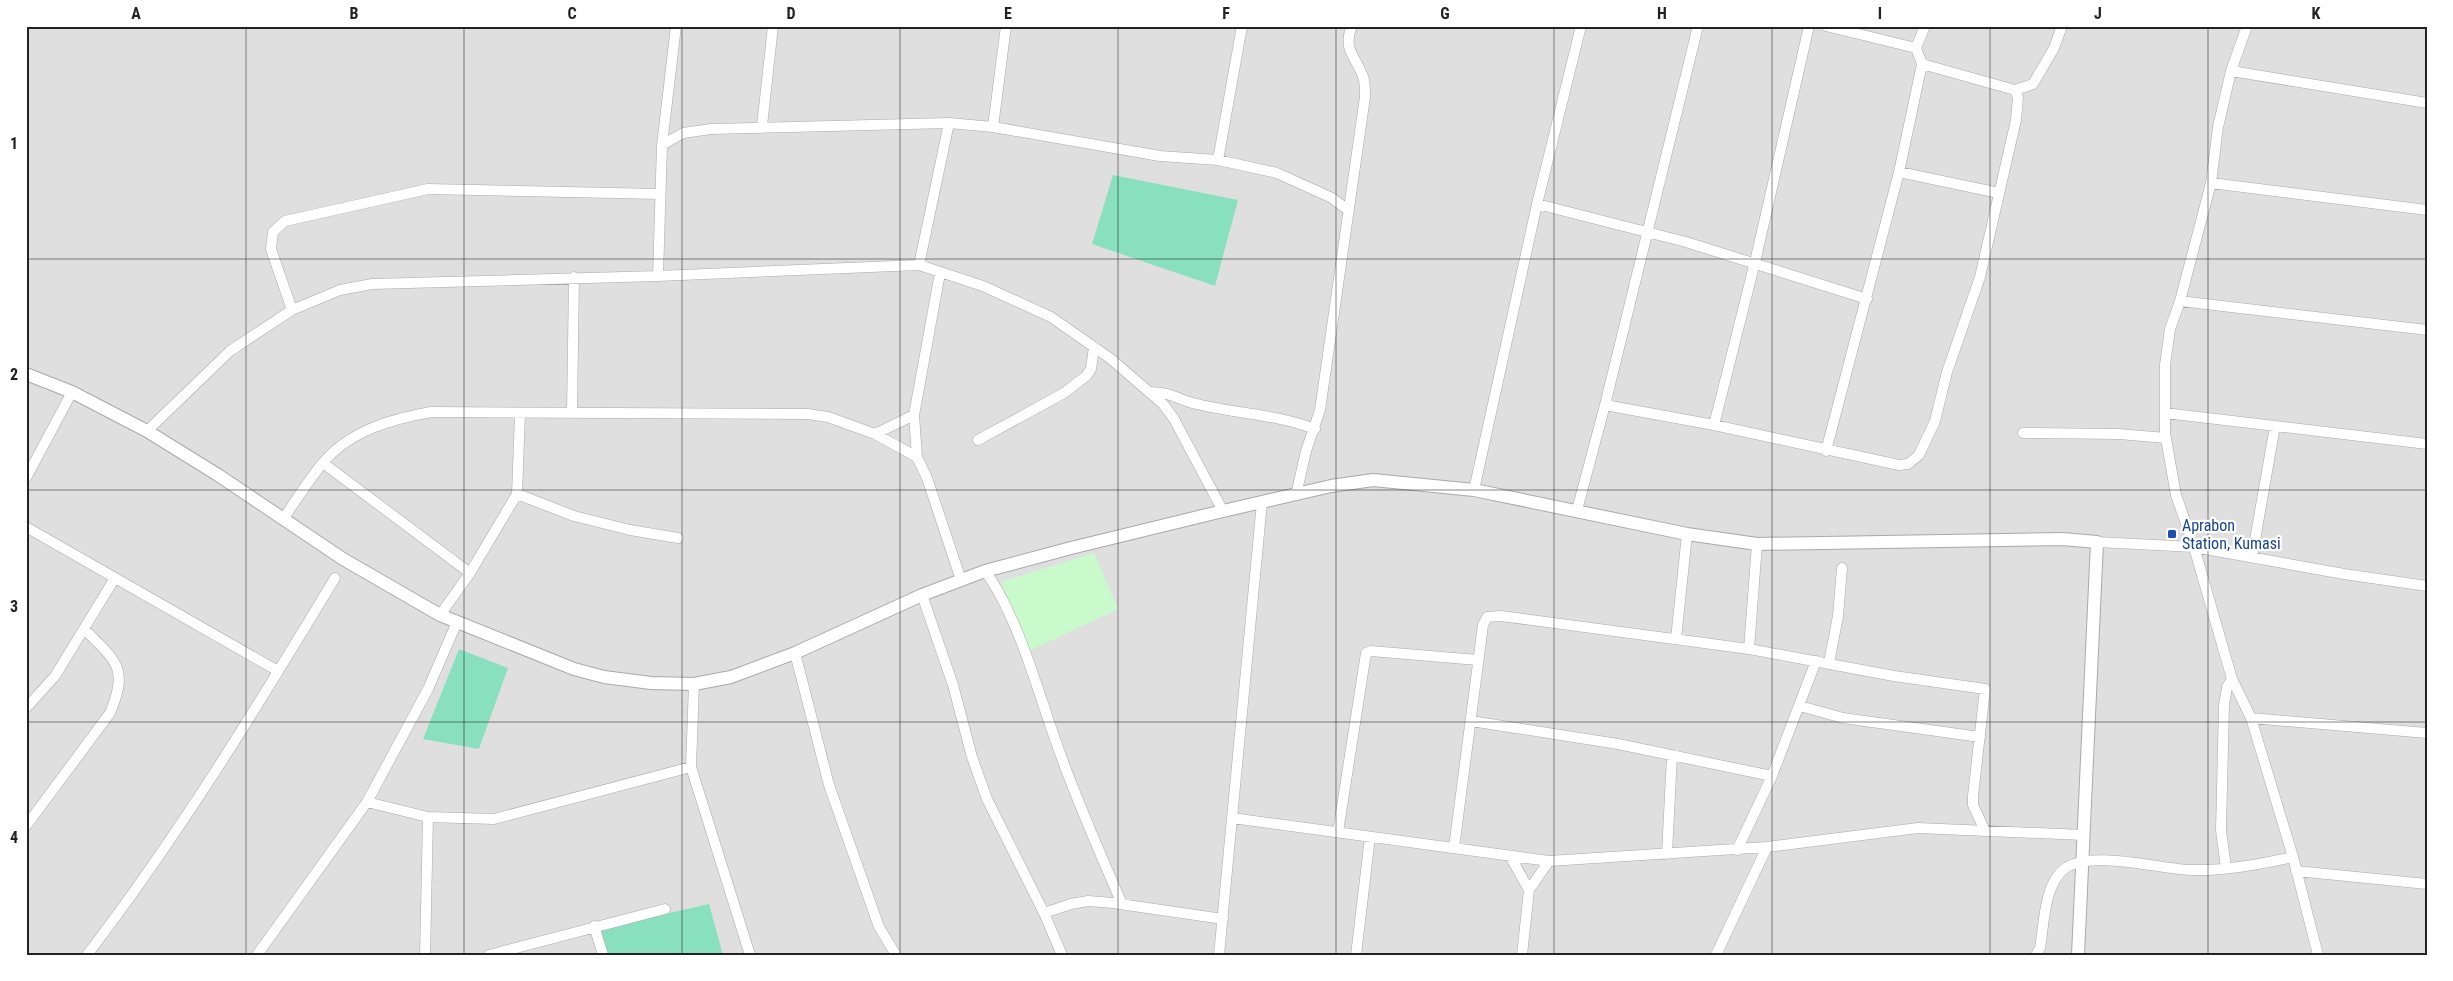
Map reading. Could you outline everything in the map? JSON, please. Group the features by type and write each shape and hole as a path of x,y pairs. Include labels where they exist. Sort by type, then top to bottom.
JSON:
{"street":[{"path":"658,276 662,145 676,26"},
{"path":"762,126 773,26"},
{"path":"993,127 1006,26"},
{"path":"1218,160 1242,26"},
{"path":"1296,495 1306,451 1320,410 1365,96 1364,79 1348,47 1349,33 1352,26"},
{"path":"1474,490 1537,204 1581,26"},
{"path":"1577,510 1605,406 1698,26"},
{"path":"1714,425 1755,262 1810,26"},
{"path":"1826,26 1916,48"},
{"path":"1826,451 1899,172 1922,64 1916,48 1924,26"},
{"path":"1922,64 2015,90 2033,84 2054,48 2062,26"},
{"path":"2247,26 2231,71 2218,127 2211,183 2180,301 2170,329 2164,365 2166,438 2176,494 2194,547 2232,679 2252,718 2293,857 2318,955"},
{"path":"2231,71 2427,103"},
{"path":"1605,406 1714,425 1826,451 1899,465 1908,464 1919,455 1935,421 1947,372 1980,277 2016,120 2018,98 2015,90"},
{"path":"662,145 683,133 711,129 762,126 949,123 993,127 1160,156 1218,160 1277,173 1332,198 1348,210"},
{"path":"919,265 949,123"},
{"path":"1899,172 2000,193"},
{"path":"2211,183 2427,210"},
{"path":"1332,198 1352,186"},
{"path":"292,310 272,249 273,232 285,221 428,189 660,194"},
{"path":"1537,204 1755,262 1867,299"},
{"path":"148,431 230,350 292,310 340,290 372,284 658,276 919,265 983,286 1026,305 1051,318 1094,347 1163,404 1174,419 1223,511"},
{"path":"940,273 914,415 918,457 927,478 961,580"},
{"path":"572,412 574,277"},
{"path":"2180,301 2427,330"},
{"path":"978,440 1064,393 1086,376 1092,369 1094,347"},
{"path":"26,374 72,392 148,431 284,518 343,559 440,614 574,669 604,677 651,683 694,684 731,677 795,652 922,595 985,571 1223,511 1331,486 1373,480 1474,490 1687,534 1757,544 2062,539 2194,547 2344,574 2427,586"},
{"path":"26,478 72,392"},
{"path":"1149,392 1164,392 1197,404 1276,416 1315,429"},
{"path":"284,518 323,463 349,440 370,428 431,412 520,414 572,412 808,414 828,417 875,434 918,457"},
{"path":"2165,413 2427,444"},
{"path":"440,614 470,573 517,494 520,414"},
{"path":"875,434 914,415"},
{"path":"2252,557 2275,426"},
{"path":"2023,433 2119,434 2166,438"},
{"path":"323,463 470,573"},
{"path":"517,494 574,516 630,530 678,538"},
{"path":"1219,955 1262,502"},
{"path":"26,527 278,671"},
{"path":"1676,638 1687,534"},
{"path":"2078,955 2097,542"},
{"path":"1749,649 1757,544"},
{"path":"1829,663 1838,616 1842,568"},
{"path":"985,571 1001,596 1016,630 1068,777 1122,904"},
{"path":"26,708 54,676 85,630 115,578"},
{"path":"88,955 202,793 334,578"},
{"path":"922,595 953,685 972,757 987,799 1044,913 1062,955"},
{"path":"1454,848 1483,625 1487,617 1501,616 1749,649 1894,676 1985,689 1973,805 1985,831"},
{"path":"257,955 367,802 428,689 457,622"},
{"path":"26,826 110,713 115,700 119,673 114,659 85,630"},
{"path":"795,652 828,785 879,927 896,955"},
{"path":"1338,832 1366,653 1478,660"},
{"path":"1737,850 1772,776 1816,660"},
{"path":"2226,868 2221,830 2224,705 2227,687 2232,679"},
{"path":"694,684 691,766 750,955"},
{"path":"1800,706 1843,718 1980,737"},
{"path":"2252,718 2427,733"},
{"path":"1471,721 1618,744 1772,776"},
{"path":"1667,854 1672,755"},
{"path":"367,802 428,817 494,818 691,766"},
{"path":"425,955 428,817"},
{"path":"1232,818 1549,861 1737,850 1918,828 2084,835"},
{"path":"1356,955 1370,836"},
{"path":"1716,955 1766,847"},
{"path":"1510,856 1529,890"},
{"path":"2036,955 2040,948 2050,895 2056,880 2064,870 2082,860 2190,870 2226,868 2293,857"},
{"path":"1522,955 1529,890 1549,861"},
{"path":"2296,871 2427,884"},
{"path":"1044,913 1071,904 1088,901 1122,904 1223,919"},
{"path":"489,955 665,908"},
{"path":"594,926 603,955"}],"shaded area":[{"path":"26,26 2427,26 2427,955 26,955"}],"green space":[{"path":"1113,175 1238,200 1215,286 1092,244"},
{"path":"1094,553 1118,609 1029,651 1001,582"},
{"path":"459,649 508,668 479,749 423,739"},
{"path":"709,904 723,955 605,955 599,929"}],"place":[{"name":"Aprabon Station, Kumasi","path":"2172,534"}]}
